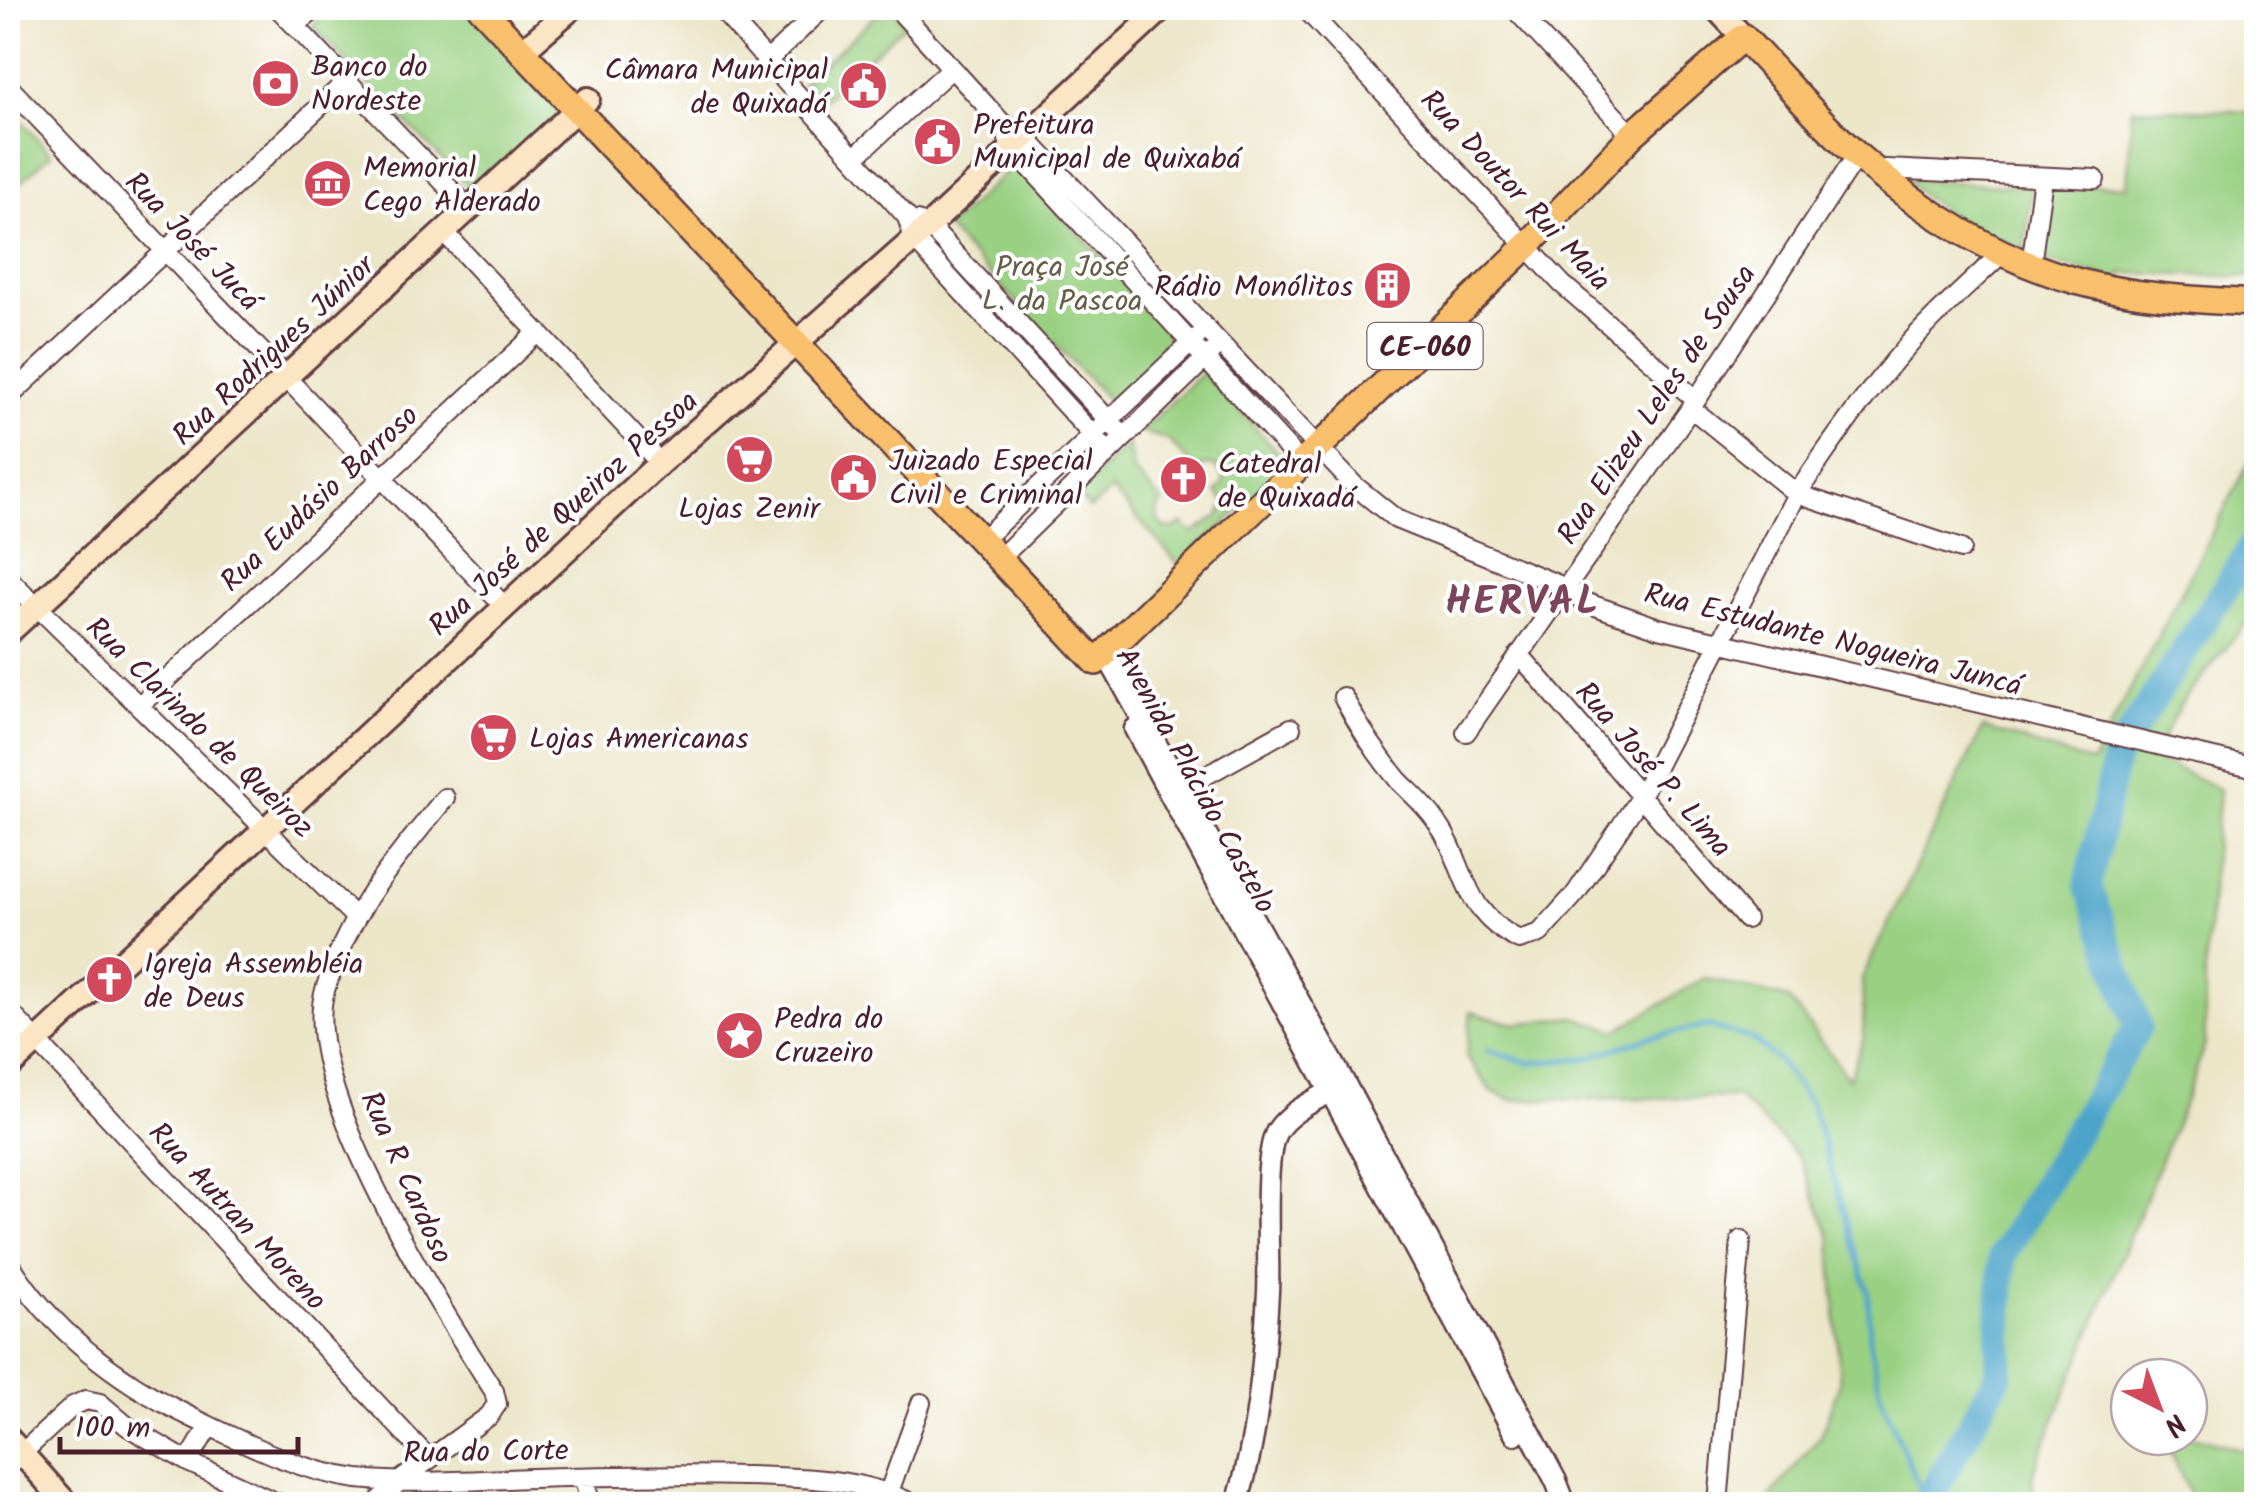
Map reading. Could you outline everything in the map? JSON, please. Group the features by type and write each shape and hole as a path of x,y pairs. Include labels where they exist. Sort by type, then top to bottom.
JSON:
{"main road":[{"name":"Avenida Plácido Castelo","path":"481,8 528,46"},
{"name":"Avenida Plácido Castelo","path":"501,8 528,46 1101,658"},
{"path":"528,46 572,8"},
{"name":"Rua José de Queiroz Pessoa","path":"8,1068 660,463 803,339 916,227 1018,142 1163,8"},
{"path":"1716,8 1867,164 1945,222 2002,252 2076,281 2184,299 2256,303"},
{"name":"CE-060","path":"1101,658 1527,246 1632,136 1744,38"},
{"name":"Rua Rodrigues Júnior","path":"8,633 582,104"},
{"path":"12,1452 67,1504"}],"street":[{"path":"278,8 470,210"},
{"path":"296,26 316,8"},
{"path":"720,8 855,157 1108,452"},
{"path":"767,61 824,8"},
{"path":"897,8 1002,123 1190,344 1312,456"},
{"name":"Rua Doutor Rui Maia","path":"1306,8 1592,311 1796,494 1961,549"},
{"path":"1514,8 1632,136"},
{"path":"855,157 952,68"},
{"path":"8,398 349,79"},
{"name":"Rua José Jucá","path":"8,86 505,606"},
{"path":"1018,142 1222,342 1312,456"},
{"path":"1867,164 1886,169 2095,179"},
{"name":"Rua Elizeu Leles de Sousa","path":"1466,732 1693,403 1867,164"},
{"path":"2031,264 2043,178"},
{"path":"916,227 1124,436"},
{"path":"444,232 660,463"},
{"path":"1343,696 1378,754 1441,828 1467,890 1477,904 1508,934 1518,940 1533,938 1548,926 1598,864 1641,796 1796,494 1856,407 1911,342 2002,252"},
{"path":"996,544 1092,435 1207,328"},
{"name":"Rua Eudásio Barroso","path":"140,705 538,332"},
{"path":"996,544 1108,452 1222,342"},
{"name":"Rua Estudante Nogueira Juncá","path":"1312,456 1396,519 1564,586 1587,603 1719,644 2256,768"},
{"name":"Rua Clarindo de Queiroz","path":"8,578 354,916"},
{"name":"Rua José P. Lima","path":"1519,654 1746,919"},
{"name":"Avenida Plácido Castelo","path":"1101,658 1337,1087 1557,1504"},
{"path":"1182,788 1291,728"},
{"name":"Avenida Plácido Castelo","path":"1157,756 1182,788 1237,904"},
{"name":"Rua R Cardoso","path":"429,1460 489,1416 497,1396 426,1284 361,1158 329,1066 321,1026 324,993 354,916 445,798"},
{"name":"Rua Autran Moreno","path":"8,1010 429,1460"},
{"path":"1237,1504 1260,1405 1268,1289 1270,1156 1275,1134 1337,1087"},
{"path":"1718,1504 1741,1240"},
{"name":"Rua do Corte","path":"8,1260 29,1291 74,1338 157,1401 238,1442 324,1471 358,1478 460,1483 678,1474 766,1476 831,1480 889,1492 913,1504"},
{"name":"Avenida Plácido Castelo","path":"1474,1347 1556,1481 1565,1504"},
{"path":"12,1452 86,1400 100,1404 127,1426 188,1462 279,1504"},
{"path":"889,1492 921,1403"},
{"path":"188,1462 208,1426"},
{"path":"376,1504 400,1480 429,1460"},
{"path":"583,1477 591,1504"}],"green space":[{"path":"331,8 471,8 567,110 477,195 312,26"},
{"path":"884,8 890,8 905,24 821,102 802,83"},
{"path":"8,106 51,154 8,194"},
{"path":"2132,108 2256,112 2256,277 2122,273 2121,280 2037,259 2048,184 2127,186"},
{"name":"Praça José L. da Pascoa","path":"1014,164 1178,339 1110,402 946,228"},
{"path":"1902,179 2032,187 2024,251 1949,215"},
{"path":"1203,372 1289,464 1180,566 1112,490 1090,509 1076,494 1128,444 1133,470 1163,503 1157,519 1166,529 1182,523 1193,534 1219,516 1226,503 1216,492 1223,485 1224,476 1214,466 1204,465 1197,471 1167,439 1140,432"},
{"path":"2256,449 2256,611 2180,705 2153,757 2219,789 2205,971 2205,1045 2032,1475 2035,1504 1765,1504 1820,1436 1840,1383 1831,1238 1799,1157 1738,1097 1511,1100 1491,1091 1466,1056 1471,1012 1514,1024 1575,1017 1616,1031 1704,978 1789,999 1849,1079 1864,1037 1862,978 1983,728 2092,763"},
{"path":"2209,1440 2256,1453 2256,1504 2194,1504 2173,1457 2209,1457"}],"waterway":[{"path":"1926,1504 1999,1375 2002,1256 2138,1027 2088,886 2116,756 2256,541"},
{"path":"1487,1050 1531,1063 1587,1058 1650,1037 1708,1026 1752,1039 1778,1061 1812,1106 1868,1292 1870,1341 1882,1399 1926,1504"}],"place":[{"name":"Banco do Nordeste","path":"276,83"},
{"name":"Câmara Municipal de Quixadá","path":"863,86"},
{"name":"Prefeitura Municipal de Quixabá","path":"938,141"},
{"name":"Memorial Cego Alderado","path":"328,184"},
{"name":"Rádio Monólitos","path":"1388,286"},
{"name":"Lojas Zenir","path":"749,459"},
{"name":"Juizado Especial Civil e Criminal","path":"854,477"},
{"name":"Catedral de Quixadá","path":"1183,480"},
{"name":"Lojas Americanas","path":"494,738"},
{"name":"Igreja Assembléia de Deus","path":"109,980"},
{"name":"Pedra do Cruzeiro","path":"739,1035"}],"district":[{"name":"HERVAL","path":"1523,600"}]}
